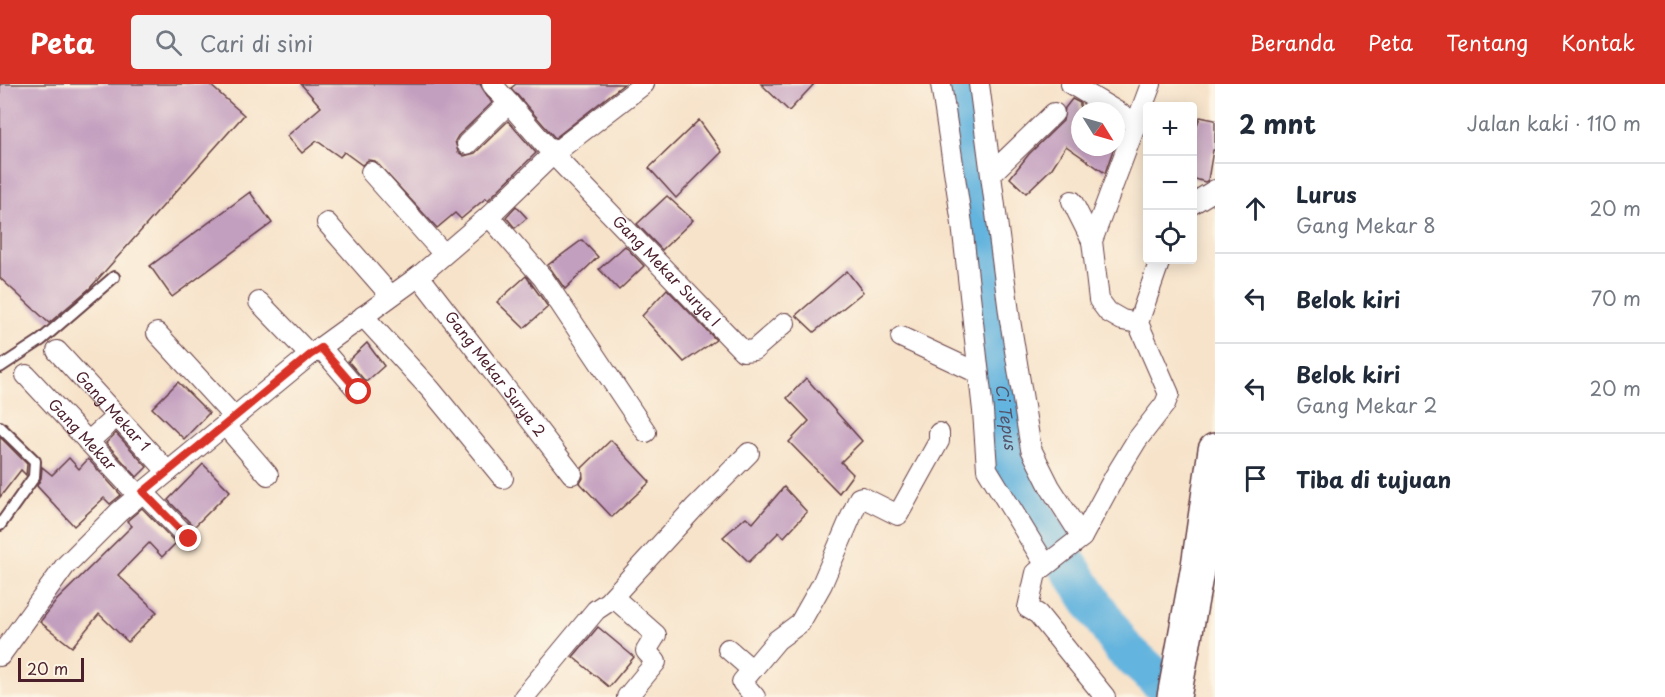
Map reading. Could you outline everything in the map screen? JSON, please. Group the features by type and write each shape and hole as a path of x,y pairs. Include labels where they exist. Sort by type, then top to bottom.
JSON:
{"highway":[{"path":"1174,697 1181,661 1206,572 1215,450"}],"street":[{"path":"492,84 552,153"},
{"path":"0,656 65,566 140,494 316,351 419,276 443,252 489,216 552,153 644,84"},
{"path":"941,84 962,225 983,411 987,469 1047,562"},
{"path":"980,84 1010,320 1030,449 1078,541"},
{"path":"1071,84 1137,123"},
{"path":"1092,241 1151,84"},
{"path":"467,144 509,103"},
{"path":"993,172 1054,113"},
{"name":"Gang Mekar Surya I","path":"552,153 743,351 754,350 785,323"},
{"path":"371,172 443,252"},
{"path":"1197,201 1215,190"},
{"path":"1072,201 1092,241 1099,300 1108,312 1122,320 1138,323"},
{"path":"489,216 543,279 646,432"},
{"path":"327,223 390,295"},
{"path":"1105,697 1038,614 1028,608 1036,573 1047,562 1078,541 1121,467 1165,404 1169,394 1138,323 1159,264"},
{"name":"Gang Mekar Surya 2","path":"419,276 572,474"},
{"path":"259,302 359,392"},
{"path":"363,316 431,390 503,478"},
{"path":"157,333 229,421 268,475"},
{"path":"901,337 978,373"},
{"name":"Gang Mekar 1","path":"57,351 168,472"},
{"name":"Gang Mekar","path":"26,375 88,442 189,539"},
{"path":"88,442 116,417"},
{"path":"755,697 742,682 777,640 800,623 822,584 859,498 862,496 898,515 939,441 939,433"},
{"path":"524,697 596,610 613,597 695,507 749,453"},
{"path":"613,597 656,635 646,651 656,662 627,697"},
{"path":"728,649 751,669"}],"lane":[{"path":"0,367 41,340 114,277"},
{"path":"0,427 35,461 34,477 0,525"}],"building":[{"path":"0,84 209,84 244,115 90,288 49,323 0,278"},
{"path":"301,84 480,84 492,103 458,136 455,141 458,152 464,156 475,153 508,121 536,153 488,200 486,198 461,219 455,213 437,228 375,161 368,160 362,165 344,152 340,157 317,141 302,153 287,136 321,107"},
{"path":"516,84 624,84 555,138 511,88"},
{"path":"761,84 814,84 789,111"},
{"path":"1072,99 1078,102 1071,102 1071,149 1066,146 1052,168 1026,193 1010,178 1029,154 1063,121 1065,108"},
{"path":"1200,117 1215,120 1215,150 1213,150 1208,180 1205,182 1197,180 1197,125"},
{"path":"699,120 722,152 676,198 649,168"},
{"path":"1080,156 1111,156 1105,173"},
{"path":"250,192 272,223 172,297 150,266"},
{"path":"667,196 693,220 662,250 637,224"},
{"path":"516,206 527,218 515,228 506,217"},
{"path":"582,240 598,257 565,289 548,265"},
{"path":"625,246 644,266 619,290 599,269"},
{"path":"847,271 863,292 814,332 796,315"},
{"path":"526,276 548,307 524,328 497,302"},
{"path":"667,289 716,340 684,362 642,316"},
{"path":"367,343 384,366 366,382 348,361"},
{"path":"806,378 862,441 841,462 853,474 839,493 789,442 809,421 787,398"},
{"path":"178,382 209,413 184,439 152,408"},
{"path":"116,433 147,467 137,477 106,443"},
{"path":"0,437 27,464 26,475 21,470 0,497"},
{"path":"611,440 650,482 612,517 580,483 583,478 582,468"},
{"path":"69,458 79,469 88,459 121,495 110,504 104,498 74,526 37,486 41,478 42,467 52,475"},
{"path":"203,464 230,491 194,527 168,500"},
{"path":"784,487 807,512 784,537 779,532 749,562 723,537 746,517 753,523"},
{"path":"142,508 176,543 162,557 149,543 118,575 157,612 128,642 99,614 72,647 40,622 57,600 132,526 127,521"},
{"path":"598,627 634,657 609,687 573,657"}],"waterway":[{"name":"Ci Tepus","path":"959,84 1016,486 1122,647 1177,697"}],"route":[{"path":"189,539 143,492 321,348 359,392"}]}
